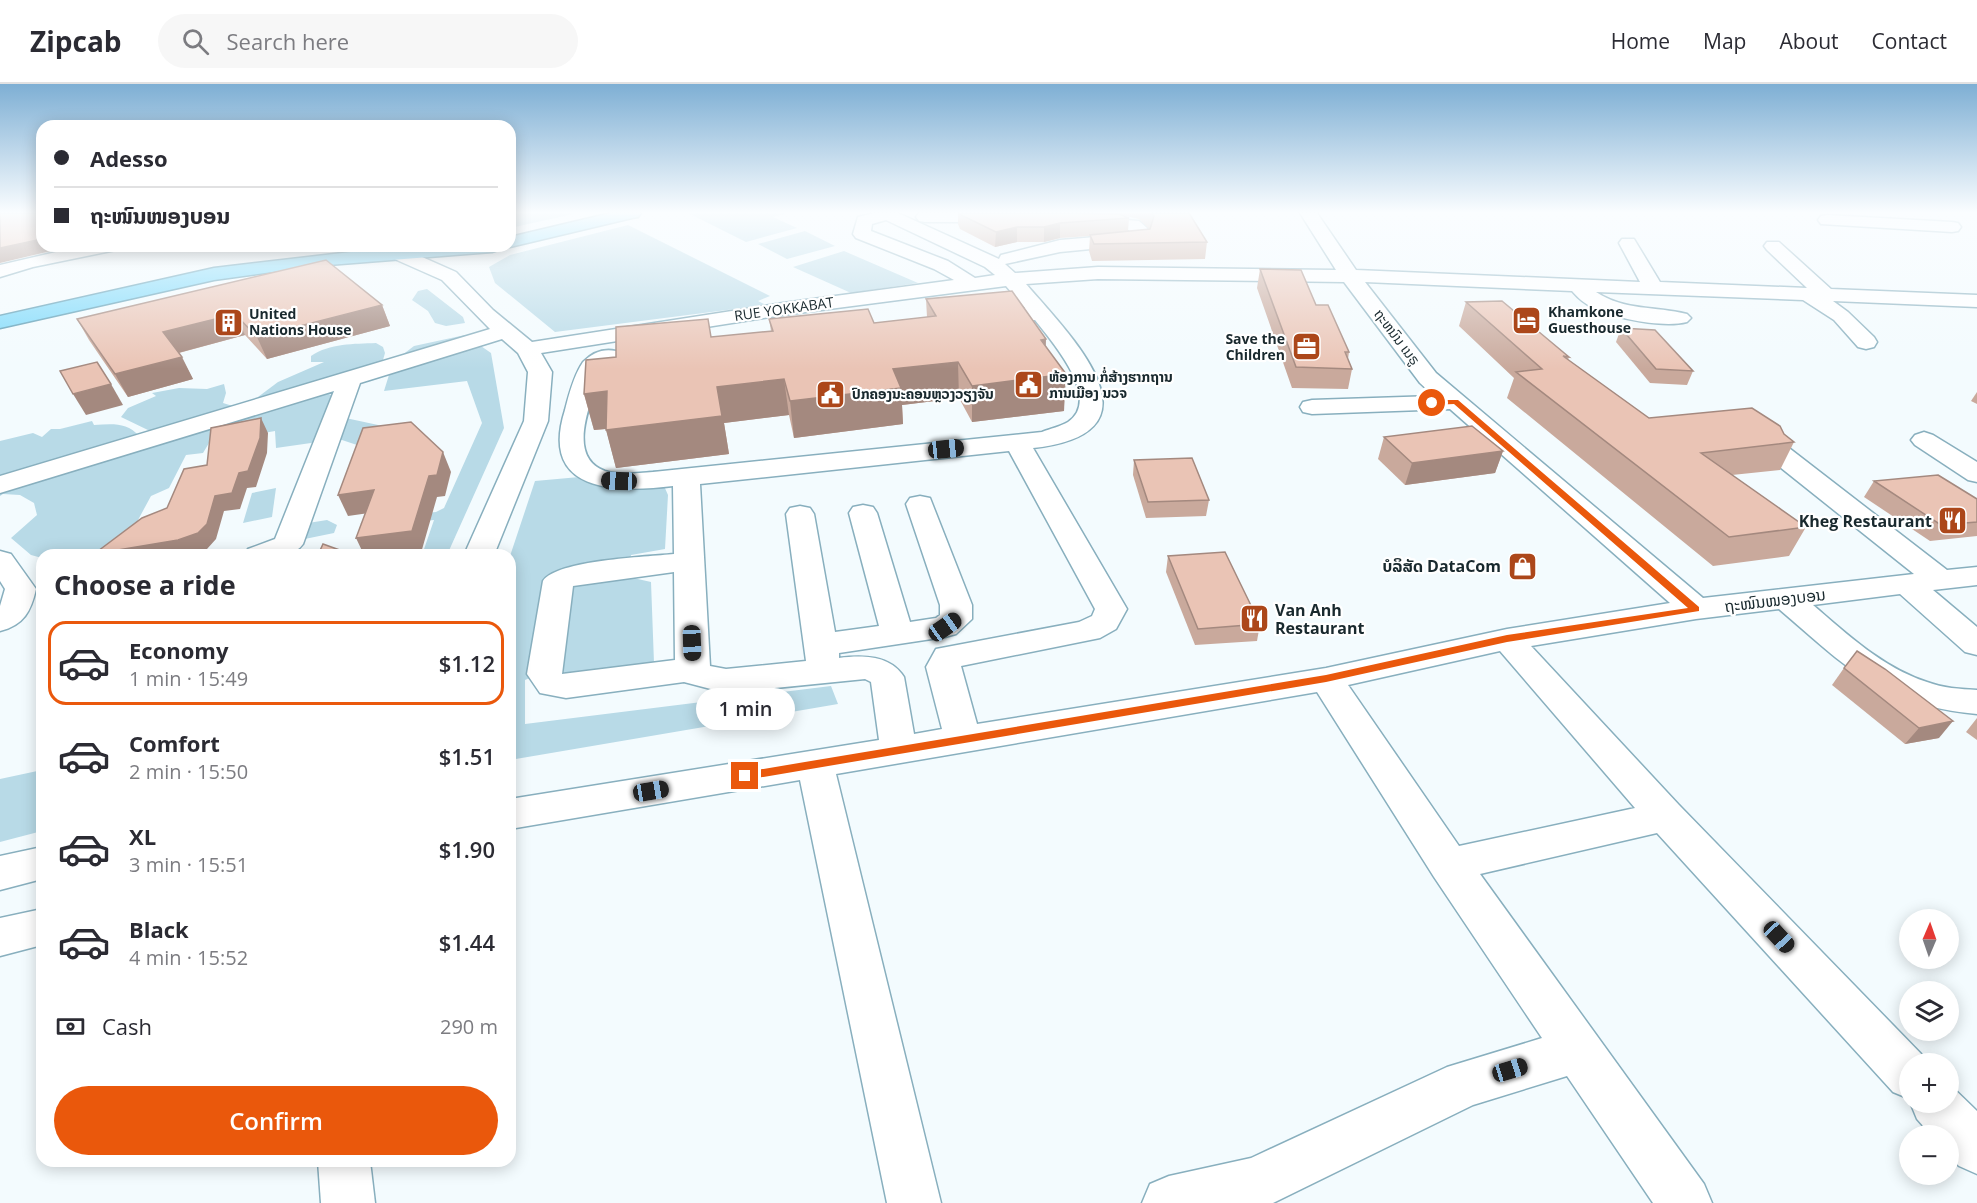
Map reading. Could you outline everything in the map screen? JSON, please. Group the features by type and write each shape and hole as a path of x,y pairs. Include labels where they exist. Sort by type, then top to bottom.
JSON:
{"highway":[{"path":"0,308 198,265"},
{"path":"0,322 214,274 278,265"}],"street":[{"path":"0,271 19,265"},
{"path":"425,265 449,276 505,331 527,349 540,372 536,421 481,549"},
{"path":"449,276 454,265"},
{"path":"941,265 974,284"},
{"path":"998,265 1016,272"},
{"path":"687,346 628,352 597,361 591,368 571,437 574,457 590,475 607,481 631,482 1046,439 1065,433 1081,423 1090,407 1090,395 1083,370 1069,347 1040,313 1016,272 1005,265"},
{"path":"1016,272 1027,265"},
{"name":"ຖະຫນົນ ເນຣູ","path":"1343,265 1428,378 1696,609"},
{"path":"1641,265 1654,289"},
{"path":"1790,265 1818,296 1866,342"},
{"name":"RUE YOKKABAT","path":"527,349 783,309 974,284 1016,272 1350,276 1977,301"},
{"path":"1485,281 1498,299"},
{"path":"1577,285 1588,298 1610,308 1680,318"},
{"path":"969,320 1040,313"},
{"path":"0,485 505,331"},
{"path":"275,549 288,544 350,379"},
{"path":"1312,407 1456,402"},
{"path":"1924,440 1977,474"},
{"path":"963,739 943,668 948,657 1088,631 1105,622 1111,609 1017,442"},
{"path":"1780,454 1966,580"},
{"path":"686,477 688,561 696,674 726,681 822,658 897,634 945,627 956,619"},
{"path":"920,504 956,605 956,619 967,652"},
{"path":"863,513 897,634"},
{"path":"800,514 822,658"},
{"path":"0,560 31,587 15,610 0,621"},
{"path":"688,561 570,575 558,581 544,674 552,685 567,686 694,669"},
{"name":"ຖະໜົນໜອງບອນ","path":"516,813 1326,679 1507,639 1696,609 1966,580"},
{"path":"1908,585 1977,644"},
{"path":"1786,599 1882,676 1906,688 1945,699 1977,702"},
{"path":"1507,639 1665,816 1899,1064"},
{"path":"822,658 867,667 887,677 899,751"},
{"path":"1326,679 1449,865 1685,1203"},
{"path":"815,765 914,1203"},
{"path":"1449,865 1665,816"},
{"path":"0,873 36,864"},
{"path":"0,937 36,928"},
{"path":"1169,1203 1255,1184 1464,1084 1577,1050"},
{"path":"1945,1113 1977,1148"},
{"path":"345,1167 348,1203"}],"shaded area":[{"path":"708,265 770,296 758,301 766,305 555,332 495,283 489,267"},
{"path":"877,265 918,283 851,293 793,267"},
{"path":"427,289 463,317 465,323 446,326 435,323 428,311 412,300 418,291"},
{"path":"465,335 491,353 504,428 450,549 424,549 434,520 369,526 360,524 367,519 436,512 444,508 482,423 467,381 384,391 393,362 414,346"},
{"path":"376,343 383,347 385,353 383,360 268,399 258,397 278,382 324,362 311,362 311,356 318,352 342,345"},
{"path":"224,384 226,393 223,403 236,407 325,392 333,396 327,414 392,428 383,443 357,445 339,439 276,448 275,431 209,443 203,453 186,455 169,488 151,496 125,544 118,549 36,549 36,556 31,555 11,538 37,515 34,503 20,495 3,494 0,496 0,441 33,433 42,437 51,429 92,421 94,425 124,426 139,436 150,431 121,417 128,408 156,396 152,393 179,388 207,389"},
{"path":"657,470 668,495 665,549 631,555 629,577 651,582 654,663 566,674 558,666 525,680 525,724 831,686 838,704 516,759 516,549 512,549 535,481"},
{"path":"276,488 272,517 243,523 252,493"},
{"path":"327,520 337,525 334,533 295,541 302,524"},
{"path":"36,771 36,833 0,842 0,779"}],"building":[{"path":"304,265 332,265 382,305 257,337 235,314 163,332 182,357 115,374 77,319"},
{"path":"1260,269 1301,270 1316,305 1328,305 1349,352 1345,352 1352,369 1296,367"},
{"path":"1012,291 1046,339 1041,340 1066,374 972,386 958,362 893,369 901,388 790,401 784,379 717,387 722,416 606,430 607,391 584,394 586,360 616,357 616,327 708,319 711,337 773,331 769,319 868,309 874,323 936,316 926,299"},
{"path":"1502,301 1569,357 1563,356 1649,418 1752,408 1780,426 1784,434 1794,442 1701,453 1806,527 1729,537 1516,372 1542,369 1466,302"},
{"path":"1621,328 1655,330 1693,371 1656,369"},
{"path":"97,362 111,384 73,394 60,371"},
{"path":"261,418 260,438 248,471 239,473 232,493 215,496 207,524 198,533 178,540 124,549 101,549 142,518 167,508 184,469 207,465 211,428"},
{"path":"411,422 443,452 437,475 429,476 412,531 356,538 374,490 338,495 363,428"},
{"path":"1472,426 1503,451 1412,463 1384,437"},
{"path":"1192,458 1209,500 1148,502 1134,460"},
{"path":"1938,475 1977,499 1977,522 1941,525 1874,481"},
{"path":"323,544 337,549 321,549"},
{"path":"1225,552 1260,624 1198,629 1168,556"},
{"path":"1857,651 1885,669 1953,721 1919,728 1844,668"}],"place":[{"name":"Khamkone Guesthouse","path":"1527,320"},
{"name":"United Nations House","path":"228,322"},
{"name":"Save the Children","path":"1306,347"},
{"name":"ຫ້ອງການ ກໍ່ສ້າງຮາກຖານ ການເມືອງ ນວຈ","path":"1028,385"},
{"name":"ປົກຄອງນະຄອນຫຼວງວຽງຈັນ","path":"831,394"},
{"name":"Kheg Restaurant","path":"1953,521"},
{"name":"ບໍລິສັດ DataCom","path":"1522,566"},
{"name":"Van Anh Restaurant","path":"1254,619"}],"route":[{"path":"745,776 1326,679 1507,639 1696,609 1456,402 1432,403"}]}
